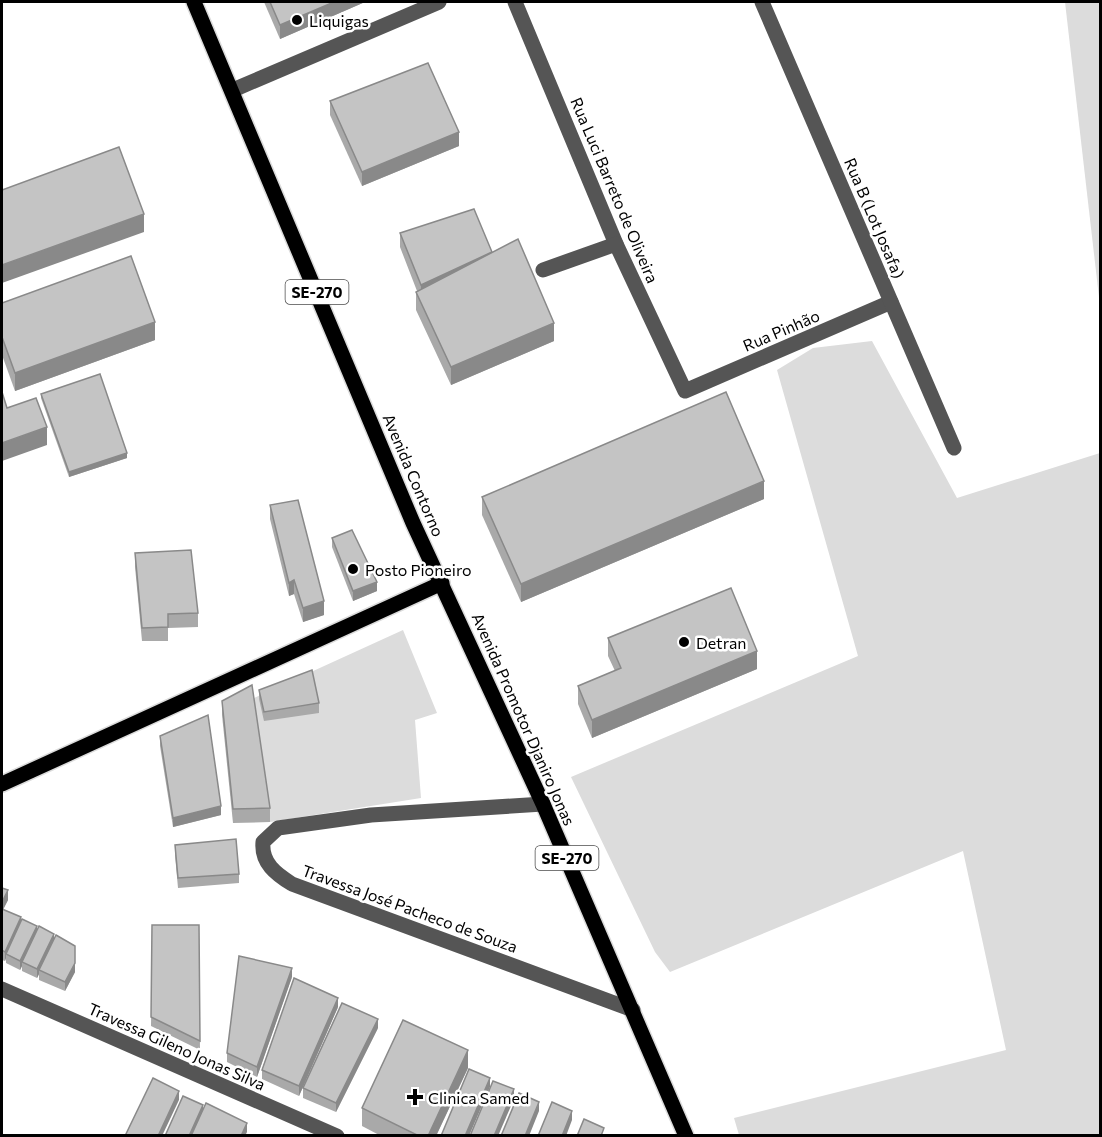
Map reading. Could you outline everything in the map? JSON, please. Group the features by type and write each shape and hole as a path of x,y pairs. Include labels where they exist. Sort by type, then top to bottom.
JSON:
{"main road":[{"name":"Avenida Contorno","path":"194,2 233,90 413,523 442,583"},
{"path":"2,783 442,583"},
{"name":"Avenida Promotor Djaniro Jonas","path":"442,583 543,804 686,1136"}],"street":[{"path":"233,90 439,2"},
{"name":"Rua Luci Barreto de Oliveira","path":"515,2 616,244 685,391"},
{"name":"Rua B (Lot Josafa)","path":"762,2 954,448"},
{"path":"543,270 616,244"},
{"name":"Rua Pinhão","path":"685,391 891,302"},
{"name":"Travessa José Pacheco de Souza","path":"543,804 371,815 278,828 263,842 262,850 267,864 292,884 633,1010"},
{"name":"Travessa Gileno Jonas Silva","path":"2,989 337,1136"}],"shaded area":[{"path":"1065,2 1100,2 1100,306"},
{"path":"872,341 957,498 1100,453 1100,1135 739,1135 734,1118 1006,1050 963,851 670,972 655,952 571,777 858,656 777,370 813,348"},
{"path":"403,630 437,713 415,720 421,798 270,822 252,699"}],"building":[{"path":"270,2 334,2 280,25"},
{"path":"428,63 459,132 362,172 330,101"},
{"path":"119,147 144,214 2,265 2,190"},
{"path":"474,209 492,252 421,285 400,233"},
{"path":"518,239 554,323 451,367 416,292"},
{"path":"131,256 155,322 15,373 2,337 2,303"},
{"path":"100,374 127,453 69,472 41,394"},
{"path":"2,392 7,408 36,398 47,427 2,443"},
{"path":"726,392 764,481 521,584 482,497"},
{"path":"298,500 324,601 303,608 294,580 289,583 270,505"},
{"name":"Posto Pioneiro","path":"352,530 377,582 353,591 332,538"},
{"path":"191,550 198,613 168,614 168,627 142,628 135,553"},
{"path":"731,588 757,651 592,720 578,686 621,668 608,638"},
{"path":"312,670 319,703 264,712 259,690"},
{"path":"252,685 270,808 233,809 222,701"},
{"path":"208,715 221,806 173,818 160,736"},
{"path":"236,839 239,874 178,878 175,845"},
{"path":"2,888 8,890 2,902"},
{"path":"2,909 21,917 5,952 2,950"},
{"path":"22,919 37,926 20,961 6,954"},
{"path":"152,925 199,925 200,1041 151,1017"},
{"path":"39,926 54,934 37,969 22,962"},
{"path":"56,935 75,946 75,963 65,982 39,970"},
{"path":"239,956 292,968 257,1067 227,1053"},
{"path":"294,978 338,998 299,1086 262,1070"},
{"path":"342,1003 378,1019 336,1103 303,1088"},
{"name":"Clinica Samed","path":"403,1020 468,1050 428,1136 419,1136 362,1108"},
{"path":"469,1069 490,1078 465,1136 441,1136"},
{"path":"153,1078 179,1091 158,1136 125,1136"},
{"path":"493,1081 514,1089 494,1136 470,1136"},
{"path":"519,1093 539,1102 525,1136 501,1136"},
{"path":"183,1096 203,1105 189,1136 165,1136"},
{"path":"552,1102 572,1111 562,1136 538,1136"},
{"path":"206,1103 247,1123 241,1136 191,1136"},
{"path":"584,1119 604,1128 601,1136 577,1136"}],"place":[{"name":"Liquigas","path":"297,20"},
{"name":"Posto Pioneiro","path":"353,569"},
{"name":"Detran","path":"684,642"},
{"name":"Clinica Samed","path":"415,1097"}]}
